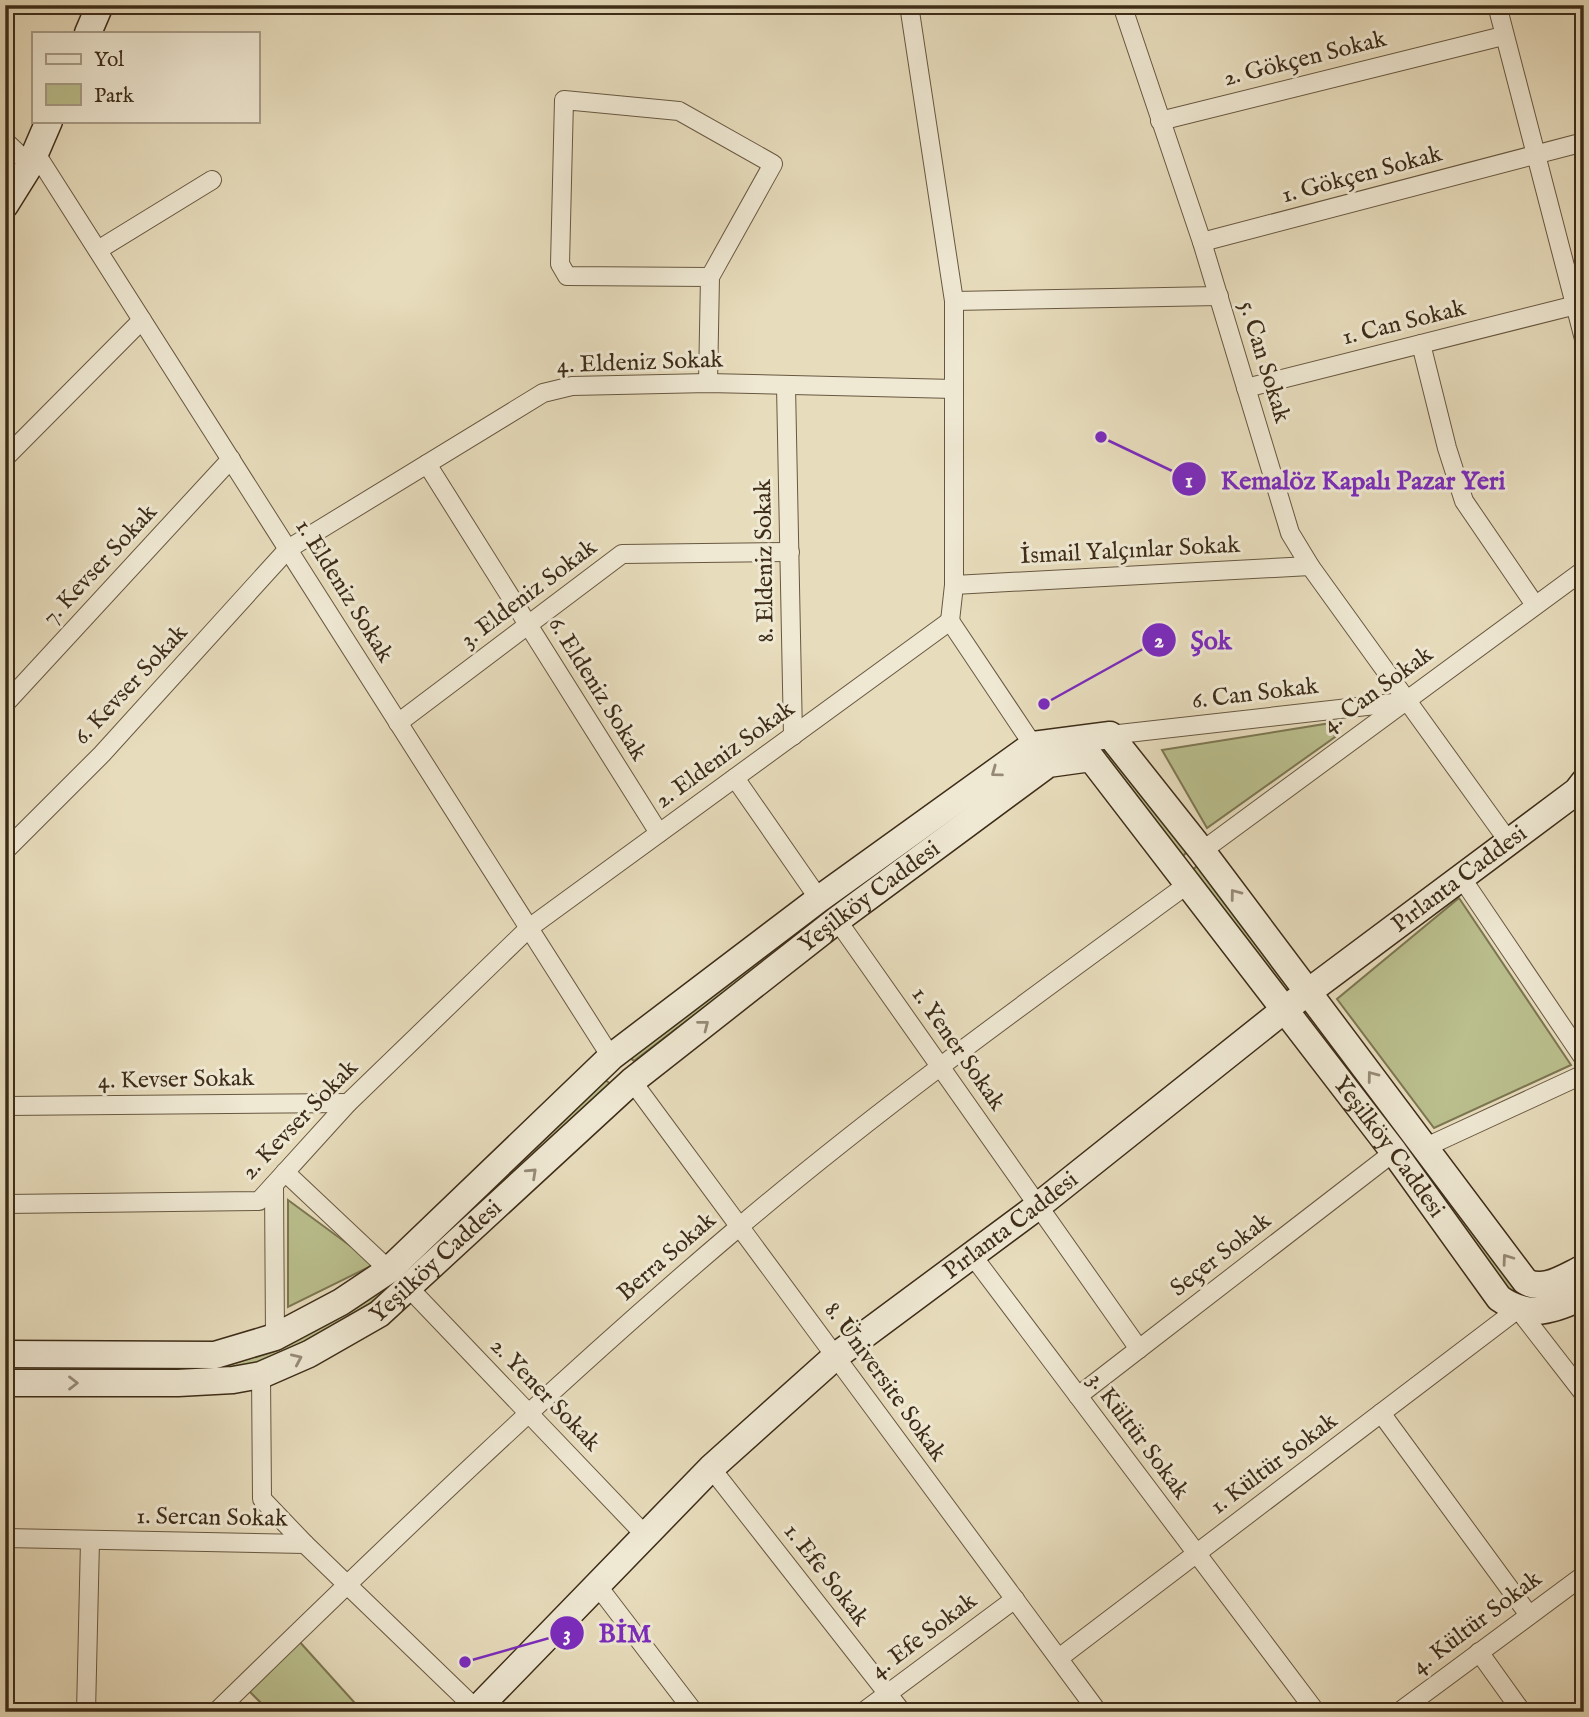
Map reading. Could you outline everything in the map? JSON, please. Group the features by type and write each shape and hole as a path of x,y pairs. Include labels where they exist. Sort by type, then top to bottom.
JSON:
{"street":[{"path":"88,32 100,5"},
{"path":"909,5 954,301 954,585 950,621 1041,755"},
{"name":"5. Can Sokak","path":"1122,5 1202,242 1290,533 1310,566 1405,701 1509,842"},
{"path":"1497,5 1535,155 1579,304 1584,339"},
{"name":"2. Gökçen Sokak","path":"1160,121 1503,36"},
{"path":"708,383 710,277 773,164 680,111 564,100 560,264 568,276 710,277"},
{"path":"5,205 49,122"},
{"name":"1. Eldeniz Sokak","path":"5,141 32,158 98,250 611,1057"},
{"name":"1. Gökçen Sokak","path":"1202,242 1584,142"},
{"path":"98,250 212,180"},
{"path":"954,301 1219,296"},
{"name":"1. Can Sokak","path":"1246,387 1579,304"},
{"path":"5,458 142,320"},
{"path":"1421,344 1447,448 1464,501 1535,606"},
{"name":"4. Eldeniz Sokak","path":"288,549 543,393 572,386 708,383 954,389"},
{"name":"8. Eldeniz Sokak","path":"786,386 793,736"},
{"name":"7. Kevser Sokak","path":"5,704 231,459"},
{"name":"6. Eldeniz Sokak","path":"427,464 659,834"},
{"name":"6. Kevser Sokak","path":"5,851 102,754 288,549"},
{"name":"3. Eldeniz Sokak","path":"398,723 622,554 789,552"},
{"name":"İsmail Yalçınlar Sokak","path":"954,585 1310,566"},
{"name":"4. Can Sokak","path":"1202,851 1584,570"},
{"name":"2. Eldeniz Sokak","path":"529,928 950,621"},
{"name":"6. Can Sokak","path":"1110,735 1405,701"},
{"path":"1091,758 1110,735"},
{"name":"Yeşilköy Caddesi","path":"5,1382 178,1383 261,1375 309,1354 379,1314 399,1279 611,1057 819,899 1041,755 1110,735 1202,851 1520,1276 1531,1286"},
{"name":"Yeşilköy Caddesi","path":"5,1354 215,1355 275,1337 341,1302 399,1279 632,1081 1041,755 1091,758 1394,1152 1499,1298 1518,1309"},
{"path":"735,778 819,899"},
{"name":"Pırlanta Caddesi","path":"476,1711 711,1468 836,1356 1038,1206 1308,991 1582,790"},
{"path":"1182,877 1202,851"},
{"name":"Berra Sokak","path":"216,1712 527,1412 739,1226 1182,877"},
{"path":"1461,877 1584,1059"},
{"name":"1. Yener Sokak","path":"837,920 1139,1349"},
{"name":"2. Kevser Sokak","path":"5,1204 259,1201 348,1103 529,928"},
{"path":"611,1057 632,1081"},
{"path":"1426,1147 1584,1074"},
{"name":"8. Üniversite Sokak","path":"632,1081 1098,1712"},
{"name":"4. Kevser Sokak","path":"5,1106 348,1103"},
{"name":"Seçer Sokak","path":"1078,1396 1394,1152"},
{"path":"275,1337 279,1179"},
{"name":"2. Yener Sokak","path":"279,1179 399,1279 646,1536"},
{"name":"3. Kültür Sokak","path":"972,1255 1316,1712"},
{"path":"1518,1309 1531,1286 1548,1285 1584,1269"},
{"path":"1518,1309 1541,1313 1584,1296"},
{"path":"1518,1309 1584,1394"},
{"name":"1. Kültür Sokak","path":"1059,1658 1518,1309"},
{"path":"261,1375 262,1499 306,1544"},
{"path":"1381,1413 1529,1615"},
{"name":"1. Efe Sokak","path":"711,1468 902,1712"},
{"name":"1. Sercan Sokak","path":"5,1538 306,1544 476,1711"},
{"path":"86,1712 90,1541"},
{"name":"4. Kültür Sokak","path":"1399,1712 1584,1574"},
{"path":"597,1585 694,1712"},
{"name":"4. Efe Sokak","path":"863,1712 1015,1599"},
{"path":"1479,1652 1522,1712"}],"green space":[{"path":"1331,723 1335,737 1207,828 1162,750"},
{"path":"1109,750 1187,852 1181,858 1101,753"},
{"path":"1006,770 1009,775 634,1061 629,1057"},
{"path":"1200,864 1290,987 1281,994 1192,870"},
{"path":"1459,898 1571,1065 1434,1128 1337,999"},
{"path":"1310,1008 1517,1288 1510,1293 1301,1016"},
{"path":"605,1080 611,1084 374,1301 297,1346 238,1370 5,1374 5,1365 222,1367 277,1350"},
{"path":"288,1200 375,1264 288,1307"},
{"path":"298,1640 363,1712 270,1712 247,1689"}],"place":[{"name":"Kemalöz Kapalı Pazar Yeri","path":"1101,437"},
{"name":"Şok","path":"1044,704"},
{"name":"BİM","path":"465,1662"}]}
